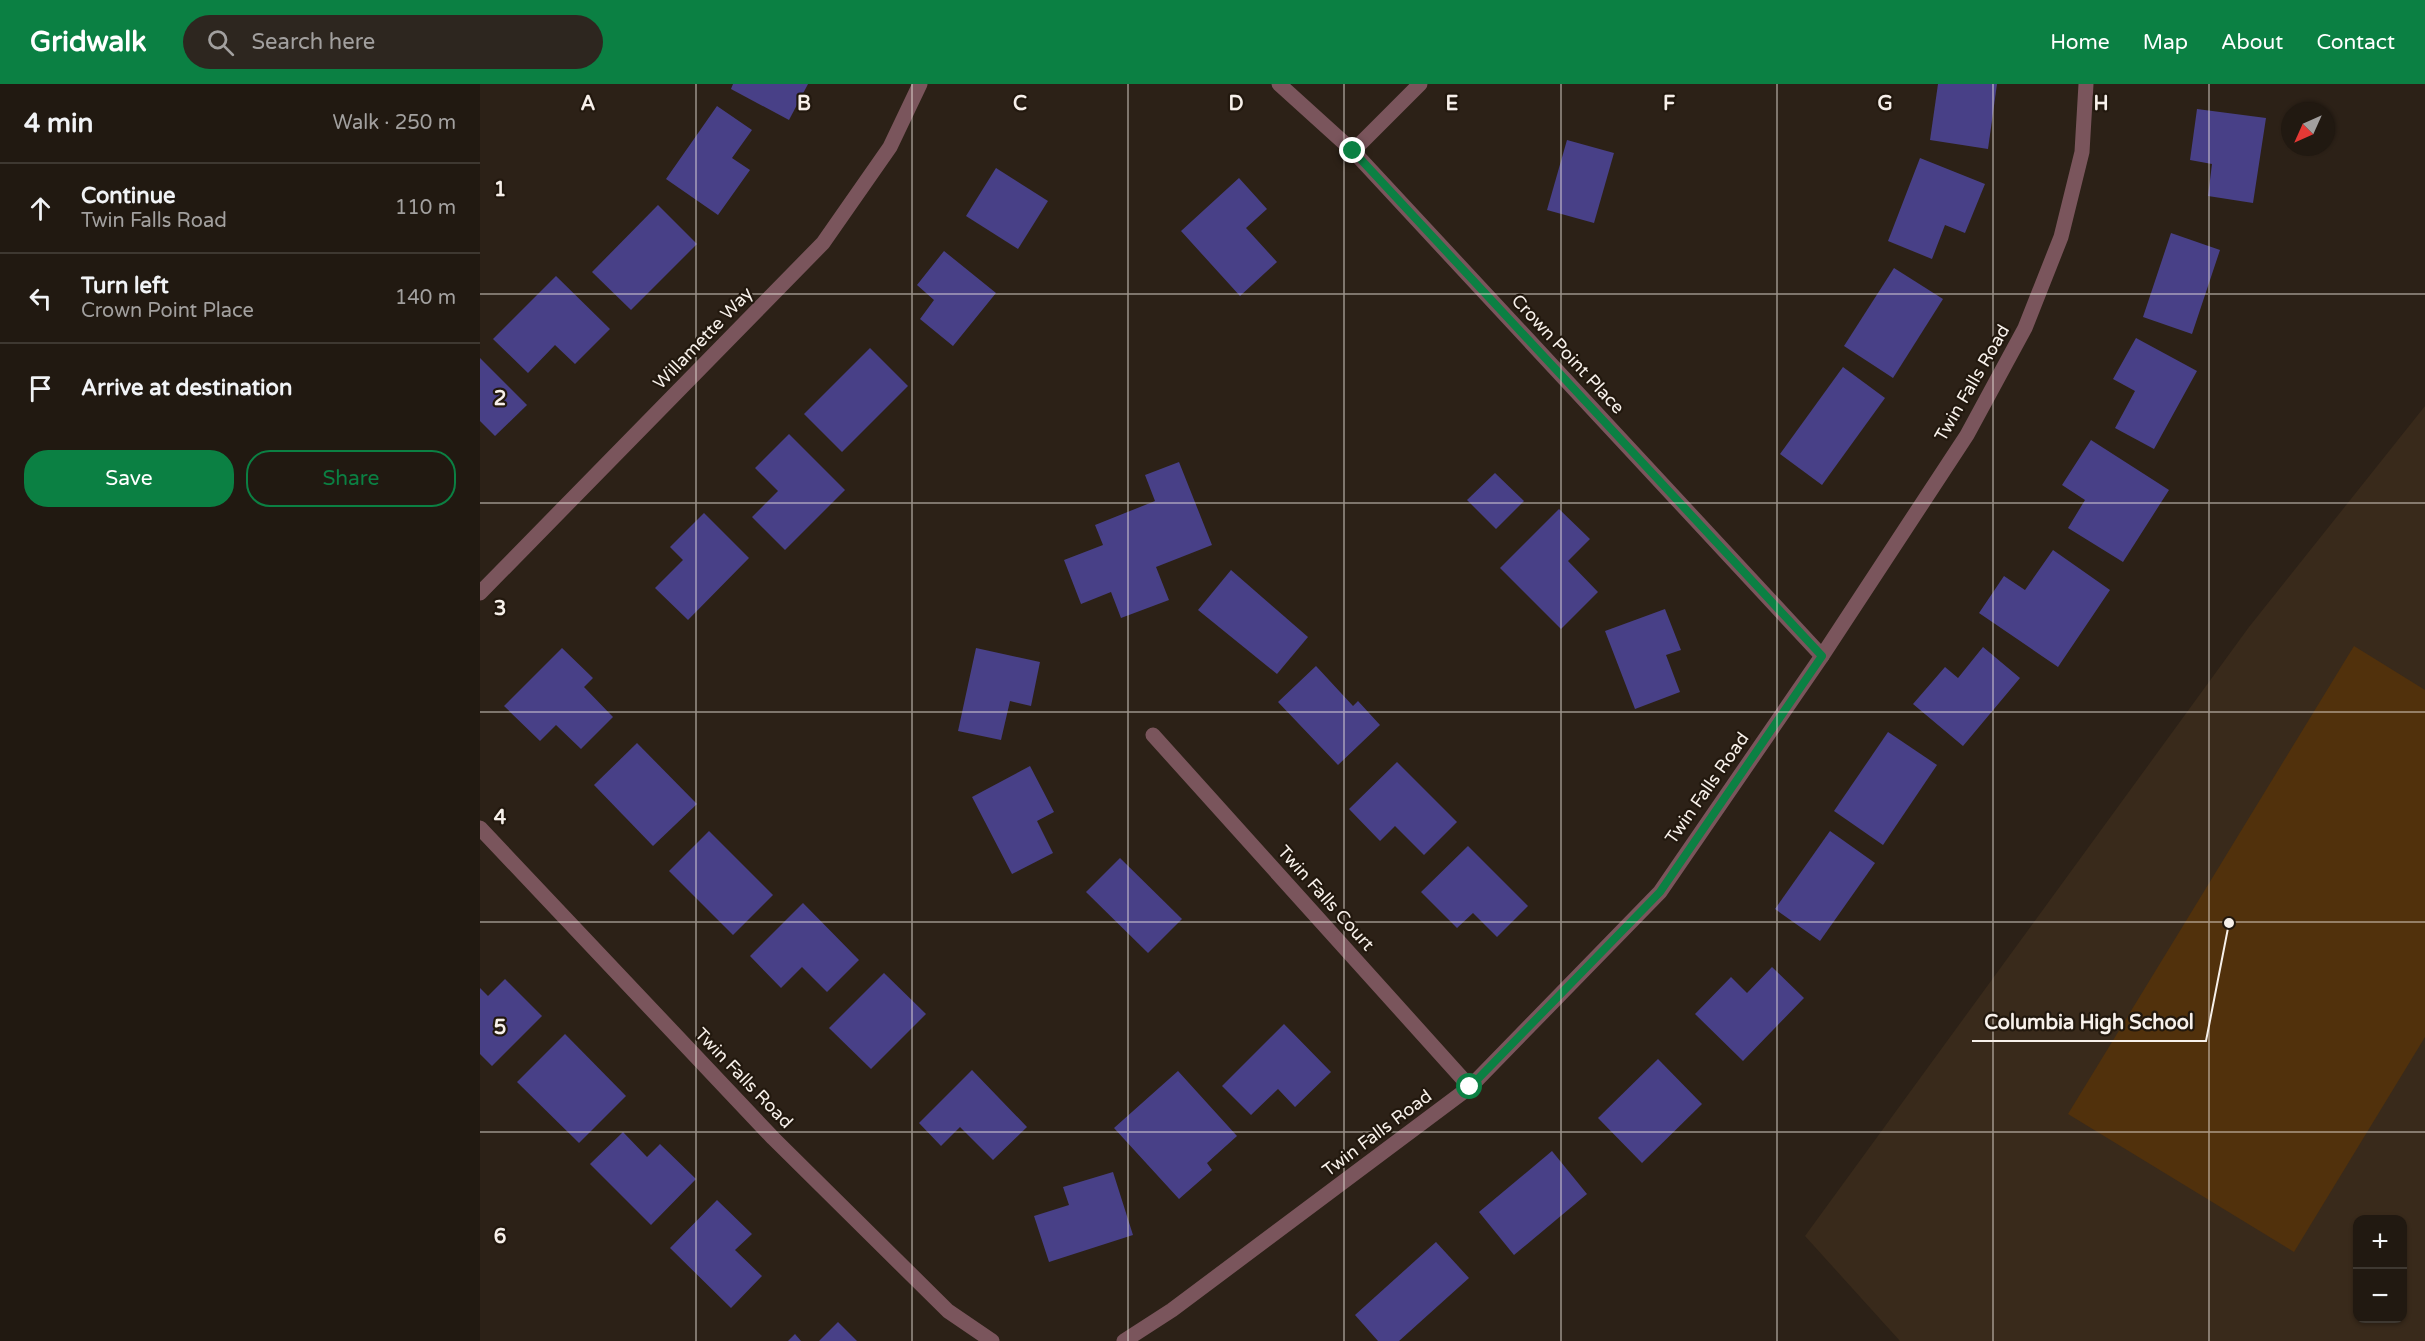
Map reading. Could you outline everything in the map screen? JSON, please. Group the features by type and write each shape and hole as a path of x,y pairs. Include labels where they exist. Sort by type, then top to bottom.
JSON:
{"street":[{"name":"Willamette Way","path":"480,593 823,243 890,147 920,84"},
{"name":"Crown Point Place","path":"1279,84 1353,151 1822,656"},
{"path":"1353,151 1420,84"},
{"name":"Twin Falls Road","path":"1124,1341 1172,1310 1470,1087 1660,892 1822,656 1966,435 2025,328 2061,237 2082,152 2086,84"},
{"name":"Twin Falls Court","path":"1153,735 1470,1087"},
{"name":"Twin Falls Road","path":"480,828 773,1138 948,1311 992,1341"}],"shaded area":[{"path":"2425,406 2425,1341 1900,1341 1805,1236 2249,627"},
{"path":"2354,646 2425,690 2425,1037 2294,1252 2068,1114"}],"building":[{"path":"733,84 808,84 789,120 731,89"},
{"path":"1938,84 1997,84 1988,149 1930,140"},
{"path":"717,106 752,130 732,158 750,170 718,215 666,179"},
{"path":"2197,109 2266,118 2253,203 2208,196 2212,164 2190,160"},
{"path":"1567,140 1614,153 1594,223 1547,210"},
{"path":"1920,158 1985,184 1965,233 1945,225 1932,259 1888,241"},
{"path":"996,168 1048,201 1018,249 966,216"},
{"path":"1239,178 1267,209 1246,228 1277,262 1240,296 1181,231"},
{"path":"658,205 697,244 631,310 592,272"},
{"path":"2171,233 2220,250 2192,334 2143,317"},
{"path":"944,251 996,293 953,346 920,319 934,300 917,285"},
{"path":"1894,268 1943,299 1893,378 1844,346"},
{"path":"556,276 610,329 575,364 555,345 528,373 493,339"},
{"path":"2136,338 2197,371 2154,449 2115,428 2135,391 2113,379"},
{"path":"870,348 908,386 842,452 804,414"},
{"path":"480,358 527,405 495,436 480,421"},
{"path":"1843,367 1885,398 1822,485 1780,454"},
{"path":"789,434 845,490 785,550 752,517 778,491 755,468"},
{"path":"2091,440 2169,490 2123,562 2068,528 2085,500 2062,485"},
{"path":"1179,462 1212,545 1156,567 1169,600 1121,618 1111,592 1081,604 1064,560 1103,545 1095,525 1155,501 1145,475"},
{"path":"1495,473 1524,501 1496,529 1467,500"},
{"path":"1559,509 1590,539 1568,561 1598,592 1561,629 1500,568"},
{"path":"704,513 749,558 688,620 655,588 683,560 670,547"},
{"path":"2053,550 2110,590 2058,667 1979,613 2004,576 2025,590"},
{"path":"1231,570 1308,637 1277,674 1198,610"},
{"path":"1665,609 1681,650 1666,655 1680,692 1635,709 1605,631"},
{"path":"1983,647 2020,678 1963,746 1913,704 1945,667 1958,678"},
{"path":"562,648 593,678 584,687 613,717 581,749 556,725 540,741 504,706"},
{"path":"976,648 1040,662 1031,706 1010,701 1001,740 958,731"},
{"path":"1316,666 1353,706 1358,701 1380,725 1338,765 1278,702"},
{"path":"1888,732 1937,765 1883,845 1834,811"},
{"path":"637,743 697,804 653,846 594,785"},
{"path":"1397,762 1457,822 1424,855 1395,826 1380,841 1349,809"},
{"path":"1030,766 1054,812 1037,821 1053,853 1012,874 972,797"},
{"path":"709,831 773,895 733,935 669,871"},
{"path":"1830,831 1875,863 1820,941 1775,909"},
{"path":"1468,846 1528,906 1497,937 1473,913 1457,928 1421,892"},
{"path":"1120,858 1182,919 1148,953 1086,892"},
{"path":"803,903 859,960 827,992 802,967 781,988 750,956"},
{"path":"1772,967 1804,998 1743,1061 1695,1014 1731,977 1747,993"},
{"path":"884,973 926,1014 871,1069 829,1028"},
{"path":"505,979 542,1016 492,1066 480,1054 480,988 488,996"},
{"path":"1284,1024 1331,1072 1295,1107 1278,1089 1251,1115 1222,1086"},
{"path":"565,1034 626,1096 579,1143 517,1082"},
{"path":"1658,1059 1702,1104 1642,1163 1598,1118"},
{"path":"972,1070 1027,1127 993,1160 960,1127 941,1146 919,1123"},
{"path":"1178,1071 1237,1136 1207,1163 1212,1170 1179,1199 1114,1128"},
{"path":"623,1132 647,1157 660,1144 696,1179 651,1225 590,1164"},
{"path":"1552,1151 1587,1194 1514,1255 1479,1212"},
{"path":"1113,1172 1133,1235 1049,1262 1034,1216 1069,1205 1063,1187"},
{"path":"717,1200 752,1234 735,1250 762,1276 731,1308 670,1248"},
{"path":"1436,1242 1469,1278 1399,1341 1378,1341 1355,1315"},
{"path":"838,1322 857,1341 819,1341"},
{"path":"795,1334 801,1341 788,1341"}],"place":[{"name":"Columbia High School","path":"2229,923"}],"route":[{"path":"1353,151 1822,656 1660,892 1470,1087"}]}
